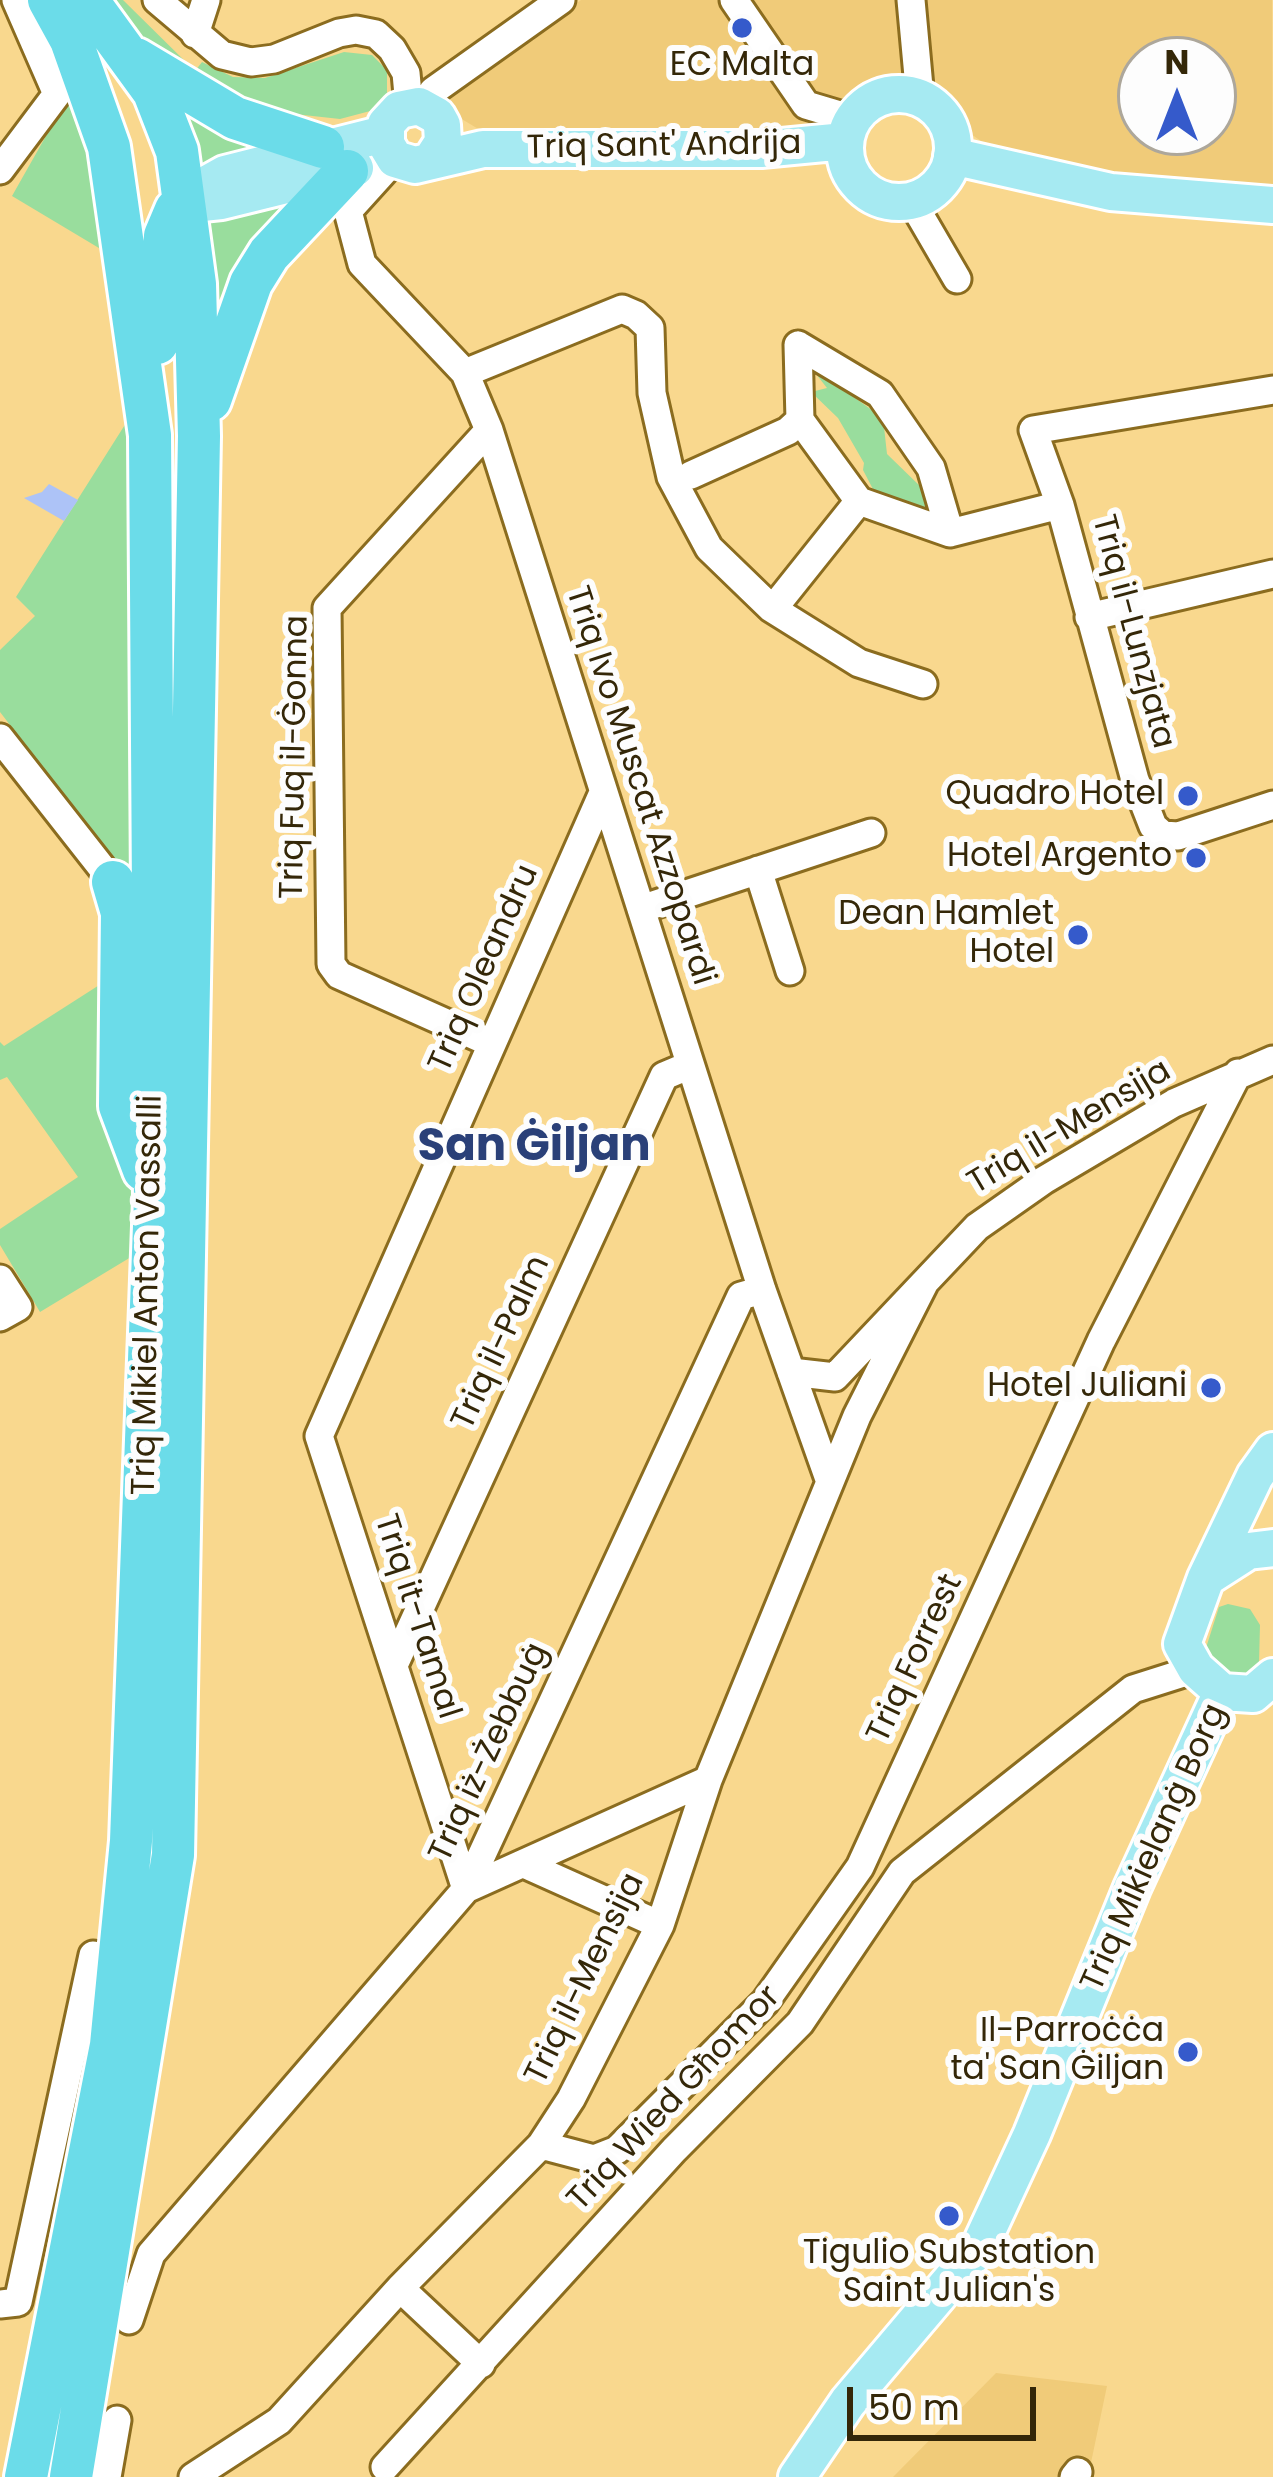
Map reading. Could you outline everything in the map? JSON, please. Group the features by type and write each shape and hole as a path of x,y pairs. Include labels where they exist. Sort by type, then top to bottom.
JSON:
{"highway":[{"path":"50,0 71,40 109,147 152,187 184,199"},
{"path":"87,0 154,92 177,151 184,199 165,236 150,435"},
{"path":"130,56 236,118 335,159 251,283 199,436"},
{"name":"Triq Mikiel Anton Vassalli","path":"29,2456 113,2023 131,1841 155,1199 150,435 109,147"},
{"name":"Triq Mikiel Anton Vassalli","path":"71,2477 99,2420 173,1855 199,436 194,284 184,199"},
{"path":"112,882 122,913 120,1106 155,1199"}],"main road":[{"name":"Triq Sant' Andrija","path":"412,137 482,149 760,149 849,130 880,97 906,94 920,98"},
{"path":"911,200 941,182 952,156 943,116 920,98"},
{"name":"Triq Sant' Andrija","path":"849,130 848,167 857,182 886,200 911,200"},
{"path":"184,199 221,201 335,159 412,137"},
{"path":"952,156 1112,192 1273,205"},
{"path":"1209,1681 1182,1644 1206,1578 1259,1469"},
{"path":"1206,1578 1248,1551 1273,1548"},
{"name":"Triq Mikielanġ Borg","path":"797,2477 848,2402 980,2246 1032,2134 1132,1888 1209,1681 1253,1694 1273,1677"}],"street":[{"path":"0,170 57,94 16,0"},
{"path":"157,0 222,55 251,62 339,33 376,34 406,73 412,137"},
{"path":"195,34 206,0"},
{"path":"412,137 433,91 560,0"},
{"path":"734,0 806,105 849,130"},
{"path":"911,0 920,98"},
{"name":"Triq Ivo Muscat Azzopardi","path":"412,137 348,211 362,264 465,373 489,430 762,1290 830,1482"},
{"path":"911,200 957,279"},
{"path":"465,373 622,309 636,315 650,328 652,393 671,477 709,548 770,608 859,663 923,684"},
{"path":"950,533 931,468 880,394 798,345 800,420 859,501 950,533 1060,505"},
{"name":"Triq il-Lunzjata","path":"1273,391 1033,430 1060,505 1135,780 1153,826 1162,835 1178,836 1273,805"},
{"path":"691,475 788,431 800,420"},
{"name":"Triq Fuq il-Ġonna","path":"489,430 327,608 331,964 339,975 491,1043"},
{"path":"780,600 859,501"},
{"path":"1089,617 1273,574"},
{"path":"0,738 112,882"},
{"name":"Triq Oleandru","path":"320,1436 602,795"},
{"path":"641,909 871,832"},
{"path":"758,870 790,970"},
{"name":"Triq il-Mensija","path":"836,1377 977,1227 1044,1180 1174,1102 1273,1060"},
{"name":"Triq il-Palm","path":"394,1665 664,1076 690,1065"},
{"name":"Triq Forrest","path":"541,2144 594,2159 617,2150 765,2002 860,1867 1101,1342 1238,1073"},
{"path":"0,1279 9,1312"},
{"name":"Triq il-Mensija","path":"193,2477 279,2421 541,2144 572,2099 660,1925 708,1780 830,1482 868,1393 924,1284"},
{"name":"Triq iż-Żebbuġ","path":"129,2320 151,2254 466,1889 741,1296 762,1290"},
{"path":"791,1372 836,1377 868,1393"},
{"name":"Triq it-Tamal","path":"320,1436 466,1889"},
{"name":"Triq Wied Għomor","path":"386,2467 674,2150 800,2023 902,1872 1133,1689 1209,1681"},
{"path":"466,1889 708,1780"},
{"path":"524,1864 660,1925"},
{"path":"860,1867 902,1872"},
{"path":"0,2304 18,2302 93,1954"},
{"path":"400,2288 481,2364"},
{"path":"99,2420 107,2477"}],"shaded area":[{"path":"581,0 1272,0 1273,200 1008,160 971,134 932,87 888,84 840,100 811,129 485,133 450,112 449,96"},
{"path":"996,2373 1107,2386 1088,2477 893,2477"}],"green space":[{"path":"108,0 123,0 195,71 202,62 233,77 265,78 344,52 372,55 387,70 387,93 374,110 340,119 267,111 146,46"},
{"path":"152,74 293,143 192,170"},
{"path":"72,90 119,260 12,196"},
{"path":"311,189 257,240 232,274 212,314 203,219"},
{"path":"809,365 883,418 887,454 922,488 939,534 888,518 838,418 811,392 827,388"},
{"path":"133,412 132,883 0,712 0,650 35,616 16,597"},
{"path":"104,982 131,1182 131,1257 40,1312 0,1245 0,1229 78,1177 7,1077 0,1080 0,1042 4,1046"},
{"path":"1219,1607 1250,1609 1260,1625 1259,1664 1244,1677 1219,1675 1205,1651"}],"water":[{"path":"49,484 78,500 64,521 24,498"}],"place":[{"name":"EC Malta","path":"742,28"},
{"name":"Quadro Hotel","path":"1188,796"},
{"name":"Hotel Argento","path":"1196,858"},
{"name":"Dean Hamlet Hotel","path":"1078,935"},
{"name":"Hotel Juliani","path":"1211,1388"},
{"name":"Il-Parroċċa ta' San Ġiljan","path":"1188,2052"},
{"name":"Tigulio Substation Saint Julian's","path":"949,2216"}],"district":[{"name":"San Ġiljan","path":"534,1149"}]}
